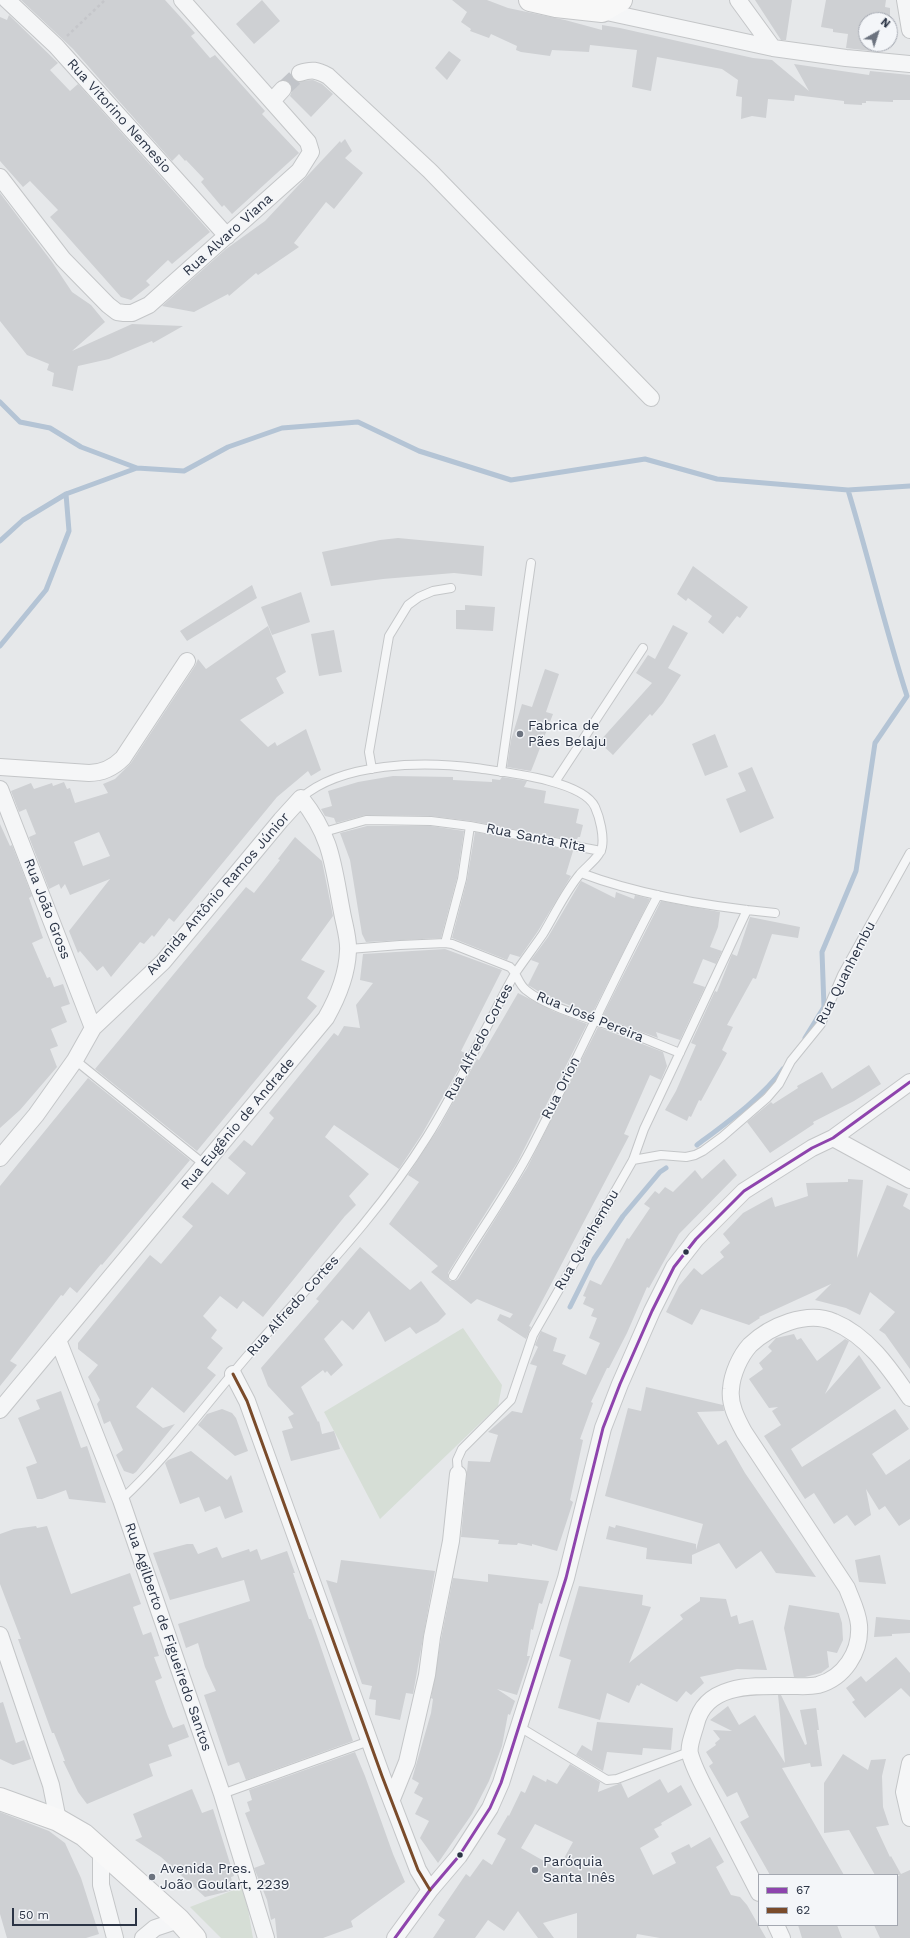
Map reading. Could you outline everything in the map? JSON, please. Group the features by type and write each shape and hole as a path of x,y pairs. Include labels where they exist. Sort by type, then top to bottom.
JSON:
{"street":[{"name":"Rua Vitorino Nemesio","path":"8,0 56,46 227,236"},
{"name":"Rua Alvaro Viana","path":"0,177 63,258 108,305 117,312 132,313 149,305 299,171 311,152 308,142 182,0"},
{"path":"530,0 556,6 602,10 773,48 846,58 910,64"},
{"path":"602,10 621,0"},
{"path":"738,0 773,48"},
{"path":"905,0 910,30"},
{"path":"300,73 310,70 317,70 328,76 368,113 430,171 651,398"},
{"path":"272,101 283,89"},
{"path":"0,767 98,773 114,766 123,758 187,661"},
{"name":"Rua João Gross","path":"0,790 93,1028"},
{"name":"Rua Eugênio de Andrade","path":"0,1410 326,1018 346,971 349,949 330,849 324,832 314,814 301,798"},
{"name":"Avenida Antônio Ramos Júnior","path":"0,1158 36,1115 75,1060 93,1028 163,962 301,798"},
{"path":"395,1938 430,1890 453,1864 490,1808 511,1754 518,1726 566,1578 603,1428 620,1384 652,1311 674,1267 696,1239 744,1192 812,1148 833,1138 910,1082"},
{"path":"833,1138 910,1180"},
{"path":"758,1891 699,1776 689,1752 700,1711 711,1698 722,1693 739,1689 770,1686 810,1686 830,1681 851,1662 856,1648 859,1632 856,1611 847,1588 736,1418 732,1403 731,1389 740,1358 750,1346 766,1332 794,1321 809,1318 822,1319 834,1322 853,1334 884,1361 910,1398"},
{"name":"Rua Agilberto de Figueiredo Santos","path":"58,1340 121,1500 222,1794 266,1938"},
{"path":"233,1374 251,1412 369,1741 418,1870 430,1890"},
{"path":"392,1799 407,1762 427,1675 435,1622 451,1541 458,1474"},
{"path":"0,1635 51,1785 58,1820"},
{"path":"910,1764 904,1792 910,1818"},
{"path":"0,1799 58,1820 84,1835 179,1920 195,1938"},
{"path":"101,1850 101,1885 115,1938"},
{"path":"143,1938 155,1928 179,1920"},
{"path":"776,1926 782,1938"}],"lane":[{"path":"500,772 531,562"},
{"path":"372,769 369,752 389,636 408,605 426,594 451,588"},
{"path":"555,782 643,648"},
{"path":"301,798 310,790 331,779 347,773 372,769 398,766 445,765 500,772 555,782 580,792 594,805 602,836 601,851"},
{"name":"Rua Santa Rita","path":"324,832 366,820 403,820 470,826 601,851"},
{"name":"Rua Santa Rita","path":"445,943 462,879 470,826"},
{"name":"Rua Alfredo Cortes","path":"121,1500 145,1477 342,1250 391,1190 427,1138 450,1098 515,974 581,873 601,851"},
{"name":"Rua Quanhembu","path":"632,1160 661,1155 695,1155 722,1137 768,1098 779,1084 794,1057 821,1024 842,976 910,853"},
{"path":"581,873 621,887 747,910 775,913"},
{"name":"Rua Orion","path":"453,1276 530,1150 596,1021 621,964 658,894"},
{"name":"Rua Quanhembu","path":"458,1474 457,1460 462,1449 511,1400 530,1342 632,1160 638,1142 747,910"},
{"name":"Rua José Pereira","path":"349,949 360,950 390,945 445,943 510,967 526,990 560,1008 680,1053"},
{"path":"75,1060 205,1165"},
{"path":"518,1726 607,1780 616,1779 689,1752"},
{"path":"222,1794 369,1741"}],"path":[{"path":"56,46 105,0"}],"shaded area":[{"path":"463,1328 502,1385 498,1406 380,1519 324,1412"},
{"path":"244,1886 253,1938 221,1938 190,1907"}],"building":[{"path":"21,0 165,0 195,33 191,36 210,58 215,55 265,111 262,114 299,153 232,214 224,205 222,207 201,182 204,179 186,160 185,161 179,154 172,161 73,49"},
{"path":"262,0 280,21 254,44 236,24"},
{"path":"452,0 487,0 508,8 565,20 602,30 602,25 620,28 753,58 772,60 809,91 794,64 869,75 870,71 910,75 910,100 893,100 893,102 866,101 866,103 862,103 862,105 844,104 844,101 795,95 794,101 768,99 766,118 752,116 741,119 742,97 736,96 738,80 722,69 657,57 651,91 632,87 637,50 590,45 589,52 552,50 550,56 521,52 516,50 517,46 491,34 489,38 470,31 471,29 461,22 467,12"},
{"path":"755,0 792,0 786,40 781,40"},
{"path":"826,0 886,0 885,7 890,8 890,12 858,12 858,49 846,48 848,34 833,32 833,29 821,27"},
{"path":"9,15 58,63 50,70 70,91 78,84 210,232 172,264 168,260 146,281 150,285 131,300 121,297 50,217 58,210 30,181 23,187 0,161 0,17 7,20"},
{"path":"449,51 461,60 447,80 435,68"},
{"path":"313,80 322,84 333,94 311,117 290,96 292,86 296,81"},
{"path":"345,139 352,151 345,158 363,173 334,209 326,202 294,243 299,247 258,275 256,273 229,296 228,294 194,312 162,306 226,249 265,221 340,141 341,143"},
{"path":"0,193 52,262 72,292 91,305 105,322 72,351 132,324 183,326 153,343 152,341 109,359 78,366 73,391 52,386 54,373 47,370 49,364 27,355 0,321"},
{"path":"398,538 484,546 482,576 454,573 383,579 331,586 322,552 380,540"},
{"path":"693,566 748,607 740,618 737,616 723,634 708,622 712,616 688,598 686,601 677,594"},
{"path":"252,585 257,598 187,641 180,631"},
{"path":"301,592 310,622 272,635 261,607"},
{"path":"465,605 495,607 493,631 456,629 456,610 465,610"},
{"path":"673,625 688,633 668,668 681,675 663,703 652,716 650,714 613,755 599,742 652,683 636,673 648,655 655,659"},
{"path":"268,626 286,672 276,678 284,693 240,720 268,747 275,742 277,746 306,729 321,770 311,776 308,771 277,797 174,922 169,918 154,937 152,935 144,944 140,942 111,977 103,966 97,971 80,951 78,953 69,931 110,879 70,895 65,884 61,889 59,884 49,889 29,837 36,834 26,809 19,812 11,791 31,783 34,789 52,783 53,786 64,782 67,789 70,788 75,803 108,793 103,784 115,779 131,763 195,666 198,659 206,669","holes":["99,832 110,856 83,866 74,842"]},
{"path":"334,630 342,672 319,676 311,634"},
{"path":"545,669 559,674 546,712 553,714 535,761 531,771 507,767 511,740 522,704 532,707"},
{"path":"715,734 728,767 705,776 692,744"},
{"path":"752,767 774,818 740,833 726,799 746,791 738,773"},
{"path":"393,776 453,777 453,780 492,782 492,779 500,780 502,777 527,781 524,787 546,791 544,803 579,809 576,823 583,825 580,837 578,837 576,841 471,821 431,816 366,815 336,823 334,818 325,816 321,809 332,806 328,791 358,782"},
{"path":"0,824 10,846 12,845 32,896 29,898 43,938 32,943 47,978 50,977 54,987 63,984 70,1004 61,1007 67,1022 51,1029 58,1046 50,1049 57,1067 20,1110 0,1128"},
{"path":"367,826 431,826 464,831 457,878 441,938 366,942 362,934 350,860 340,833"},
{"path":"475,832 573,851 566,874 571,876 538,931 520,957 510,954 507,960 452,938 467,880"},
{"path":"295,837 322,861 333,916 301,960 325,971 307,998 317,1006 197,1151 95,1069 246,887 254,893 280,860 278,859"},
{"path":"581,881 615,898 616,892 634,899 635,895 650,899 592,1014 546,996 528,985 539,963 531,960 548,937"},
{"path":"661,901 720,912 718,927 710,947 722,951 716,964 703,959 693,983 705,987 680,1040 656,1032 658,1038 602,1017"},
{"path":"750,917 800,927 798,938 772,934 756,979 753,978 727,1025 733,1027 722,1050 727,1053 701,1101 699,1100 691,1117 689,1116 687,1121 665,1110 676,1091 696,1045 691,1043 715,991 717,992 732,954 737,956"},
{"path":"445,949 502,970 461,1051 467,1054 422,1134 399,1169 334,1125 325,1137 369,1174 349,1196 356,1205 345,1216 263,1317 243,1301 237,1309 220,1296 203,1316 217,1330 211,1338 223,1348 207,1368 216,1375 184,1413 152,1387 136,1407 163,1428 175,1424 136,1472 133,1474 124,1471 116,1455 123,1450 110,1421 104,1424 97,1404 100,1400 88,1377 98,1365 78,1349 78,1343 150,1255 161,1264 193,1226 182,1217 212,1182 228,1195 246,1173 228,1158 244,1140 252,1146 274,1118 269,1113 334,1033 338,1036 344,1026 360,1028 356,1005 373,983 360,980 363,954"},
{"path":"518,993 553,1011 587,1024 517,1163 448,1273 448,1278 450,1281 455,1281 458,1279 527,1168 598,1027 663,1052 667,1066 661,1080 650,1075 624,1134 629,1136 529,1326 531,1327 526,1339 497,1320 500,1314 510,1318 513,1314 477,1299 471,1304 431,1272 438,1266 389,1224 419,1182 408,1175 440,1126 477,1059 479,1060"},
{"path":"869,1065 881,1084 854,1101 813,1122 814,1124 770,1153 747,1122 771,1102 773,1104 798,1088 797,1086 822,1072 832,1089"},
{"path":"88,1078 190,1160 77,1293 70,1287 63,1296 61,1295 10,1361 17,1365 0,1386 0,1186"},
{"path":"724,1159 737,1175 679,1234 649,1288 647,1287 627,1333 609,1368 607,1368 591,1402 593,1403 580,1439 583,1440 570,1500 573,1502 557,1551 532,1544 532,1546 518,1543 517,1545 498,1544 499,1540 461,1537 468,1461 490,1462 498,1435 488,1432 512,1411 522,1413 537,1366 530,1364 538,1347 535,1345 541,1331 557,1338 553,1351 566,1355 562,1364 586,1375 600,1343 589,1338 597,1318 591,1316 594,1309 583,1304 586,1297 583,1296 590,1280 601,1285 627,1238 629,1239 650,1208 644,1204 655,1191 659,1194 665,1187 673,1192 695,1170 702,1179"},
{"path":"848,1179 863,1180 857,1258 887,1185 908,1194 903,1206 910,1210 910,1369 885,1334 879,1330 895,1312 870,1292 860,1315 846,1308 815,1300 831,1284 759,1317 760,1318 749,1325 701,1309 692,1325 666,1312 679,1286 694,1268 702,1275 724,1257 720,1252 730,1243 723,1234 743,1213 772,1197 775,1207 808,1196 806,1183 848,1182"},
{"path":"360,1247 410,1290 421,1281 446,1314 438,1322 416,1334 410,1327 385,1342 369,1311 353,1330 342,1320 324,1339 343,1365 331,1376 327,1371 325,1373 323,1370 301,1387 318,1422 319,1421 322,1434 334,1431 340,1449 291,1461 282,1431 293,1428 288,1417 294,1414 268,1386 261,1368 319,1301 316,1299"},
{"path":"794,1334 797,1340 801,1338 817,1361 845,1339 849,1341 825,1394 859,1355 881,1388 791,1449 802,1467 895,1409 909,1429 872,1454 886,1475 910,1459 910,1519 899,1526 885,1506 879,1510 866,1489 871,1515 855,1526 847,1515 834,1524 814,1493 805,1499 764,1436 781,1425 772,1411 778,1407 769,1408 749,1379 763,1369 759,1363 772,1351 768,1347 776,1338"},
{"path":"646,1387 723,1405 724,1411 697,1412 718,1445 726,1440 745,1473 816,1577 776,1573 761,1551 736,1569 719,1543 692,1555 692,1564 646,1559 647,1548 606,1539 609,1526 615,1528 616,1525 696,1544 696,1550 703,1524 605,1496 628,1408 641,1411"},
{"path":"61,1391 81,1448 87,1446 106,1503 69,1499 66,1490 42,1499 37,1499 26,1467 37,1463 18,1418 40,1409 36,1400"},
{"path":"222,1409 232,1413 236,1418 248,1451 235,1456 198,1425 207,1414"},
{"path":"191,1451 227,1480 231,1475 243,1512 225,1519 220,1506 205,1512 199,1497 180,1504 165,1463 168,1460"},
{"path":"36,1526 37,1528 47,1526 71,1594 130,1573 141,1604 133,1607 143,1635 151,1632 159,1656 154,1657 162,1678 155,1681 173,1728 184,1724 189,1737 168,1745 172,1756 149,1764 153,1776 87,1804 78,1792 63,1761 65,1761 54,1733 52,1733 18,1639 21,1639 0,1584 0,1534 14,1529"},
{"path":"187,1544 193,1544 198,1554 217,1547 222,1558 249,1549 250,1552 257,1549 261,1560 287,1551 295,1573 293,1573 309,1619 311,1619 353,1741 246,1780 239,1762 228,1766 204,1695 216,1691 205,1667 198,1643 186,1648 178,1624 250,1601 244,1580 170,1600 153,1553"},
{"path":"880,1555 886,1584 859,1582 855,1560"},
{"path":"341,1560 435,1571 413,1694 406,1693 400,1720 375,1715 376,1700 369,1699 372,1686 362,1684 326,1580 337,1583"},
{"path":"488,1574 549,1581 542,1604 539,1603 533,1630 531,1629 527,1656 530,1656 517,1695 497,1689 515,1701 510,1715 508,1714 502,1746 489,1781 472,1814 438,1863 420,1838 429,1821 415,1814 423,1798 414,1793 419,1783 412,1779 431,1713 433,1699 431,1698 453,1578 488,1582"},
{"path":"579,1586 643,1595 642,1605 651,1607 629,1663 683,1619 680,1615 700,1601 700,1597 726,1599 731,1617 737,1615 739,1624 753,1620 767,1670 737,1669 700,1677 704,1683 691,1695 686,1691 677,1702 641,1683 639,1686 637,1685 629,1703 607,1693 600,1720 558,1708 571,1660 559,1656"},
{"path":"789,1605 839,1613 842,1623 843,1640 837,1653 827,1651 829,1667 821,1673 805,1677 794,1677 784,1628"},
{"path":"876,1617 910,1620 910,1633 874,1637"},
{"path":"896,1657 910,1673 910,1697 901,1688 865,1718 852,1702 855,1700 846,1688 861,1676 866,1682"},
{"path":"778,1695 781,1695 805,1745 807,1744 800,1710 816,1708 819,1730 817,1730 822,1766 811,1767 810,1763 782,1768 843,1874 769,1874 740,1822 749,1817 737,1792 727,1797 709,1766 713,1763 706,1752 716,1745 715,1743 720,1739 713,1730 732,1731 710,1720 728,1706 739,1725 755,1715 785,1763"},
{"path":"3,1702 16,1743 24,1740 31,1759 13,1765 0,1759 0,1703"},
{"path":"597,1722 673,1728 671,1750 643,1748 642,1755 607,1752 603,1771 576,1755 582,1745 592,1751"},
{"path":"355,1752 405,1882 351,1921 353,1927 323,1938 277,1938 275,1918 271,1920 267,1900 254,1868 265,1864 245,1813 250,1811 247,1802 252,1800 249,1790"},
{"path":"843,1754 868,1770 871,1760 886,1759 882,1776 883,1807 889,1825 876,1827 890,1857 891,1856 901,1874 910,1870 910,1938 880,1938 874,1926 898,1926 898,1876 900,1875 874,1874 849,1830 824,1833 824,1783"},
{"path":"570,1764 600,1782 598,1792 621,1783 628,1798 660,1779 668,1793 681,1785 692,1805 661,1823 662,1825 654,1829 659,1837 640,1848 653,1875 676,1863 671,1853 689,1844 691,1848 710,1837 724,1862 716,1867 731,1895 740,1897 747,1905 766,1938 660,1938 637,1934 636,1938 577,1938 577,1913 543,1923 554,1938 538,1938 518,1911 504,1931 488,1920 475,1938 433,1938 445,1920 438,1915 466,1874 470,1877 483,1859 492,1865 506,1839 497,1834 508,1815 509,1816 521,1791 525,1793 533,1775 546,1782 547,1779 557,1784","holes":["535,1824 573,1842 558,1869 521,1848"]},
{"path":"192,1789 202,1813 213,1809 234,1876 231,1877 234,1890 205,1897 161,1857 135,1840 142,1837 133,1814"},
{"path":"0,1812 49,1831 65,1843 81,1878 99,1934 86,1938 7,1938 0,1914"},
{"path":"798,1926 837,1926 842,1938 802,1938"}],"waterway":[{"path":"0,402 20,422 50,428 81,447 137,468"},
{"path":"0,646 46,590 69,531 66,494 137,468 184,471 228,447 282,428 358,422 419,451 511,480 645,459 717,479 848,490 910,486"},
{"path":"805,1038 824,1007 822,952 856,871 875,743 907,696 891,645 848,490"},
{"path":"0,541 23,520 66,494"},
{"path":"697,1145 754,1100 765,1090 783,1069"},
{"path":"570,1307 594,1259 623,1216 660,1172 666,1168"}],"tunnel":[{"path":"283,89 300,73"}],"transit line":[{"name":"67","path":"395,1938 430,1890 459,1856 490,1808 501,1783 566,1578 603,1428 620,1384 652,1311 674,1267 696,1239 744,1191 812,1148 833,1138 910,1082"},
{"name":"62","path":"233,1374 247,1401 382,1776 418,1870 430,1890"}],"place":[{"name":"Fabrica de Pães Belaju","path":"520,734"},
{"name":"Paróquia Santa Inês","path":"535,1870"},
{"name":"Avenida Pres. João Goulart, 2239","path":"152,1877"}]}
